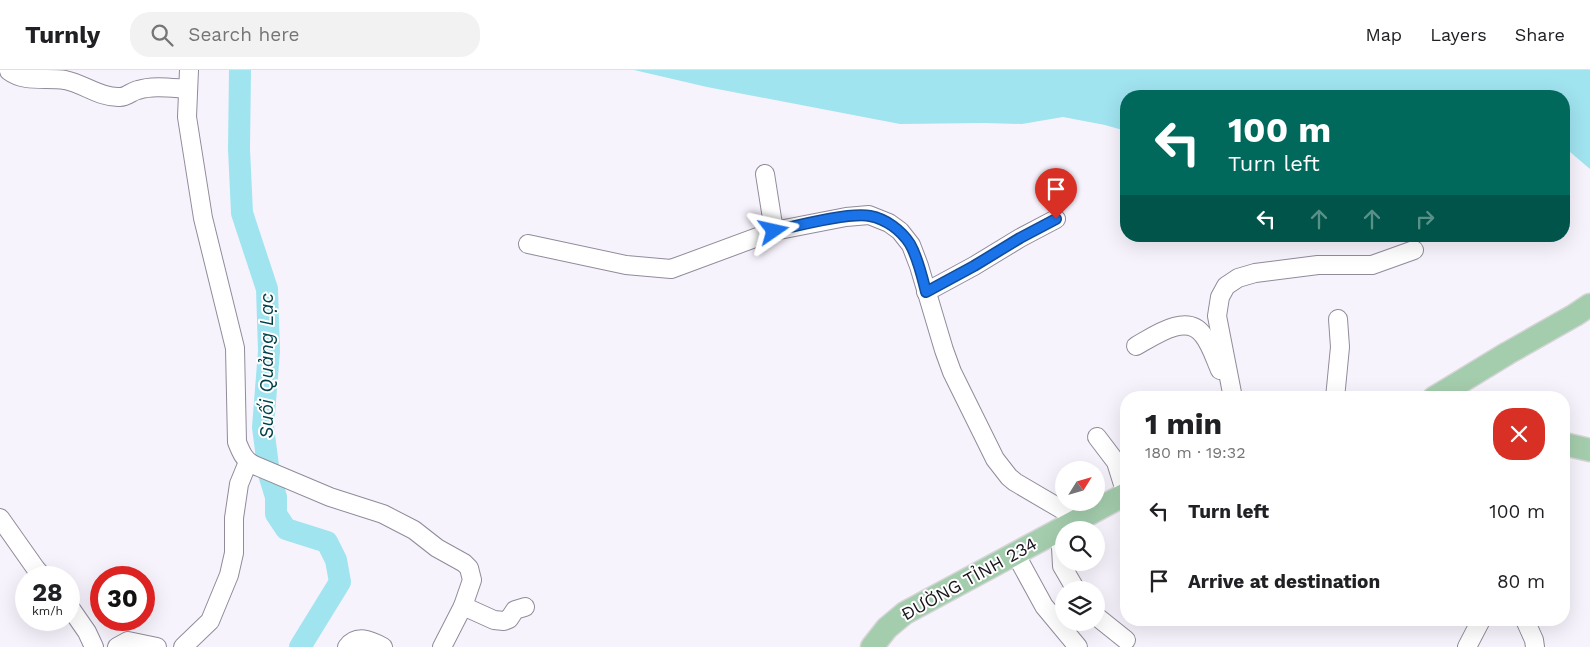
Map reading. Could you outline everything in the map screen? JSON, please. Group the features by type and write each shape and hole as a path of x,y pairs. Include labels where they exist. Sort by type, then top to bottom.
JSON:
{"main road":[{"path":"1446,391 1575,315 1590,304"},
{"path":"1570,445 1590,450"},
{"name":"ĐƯỜNG TỈNH 234","path":"1075,521 1120,497"},
{"name":"ĐƯỜNG TỈNH 234","path":"872,647 887,628 905,614 1055,532"}],"street":[{"path":"189,70 187,117 203,218 235,348 237,442 241,452 251,464 330,497 383,514 414,530 431,544 464,563 469,568 472,580 463,606 442,647"},
{"path":"6,72 21,78 50,78 68,81 105,95 122,98 146,88 188,89"},
{"path":"765,174 774,231"},
{"path":"528,244 626,265 671,269 774,231 846,217 869,216 882,221 900,231 910,245 919,266 952,372 995,459 1009,477 1065,521"},
{"path":"926,292 1056,219"},
{"path":"1231,391 1217,316 1220,297 1226,286 1238,278 1256,273 1318,264 1372,265 1414,250"},
{"path":"1336,391 1340,347 1338,319"},
{"path":"1136,346 1171,328 1188,326 1196,328 1205,337 1230,391"},
{"path":"1097,437 1116,462 1120,475"},
{"path":"183,647 210,621 229,575 234,553 234,518 239,484 251,464"},
{"path":"0,518 34,566"},
{"path":"1015,553 1044,606 1078,647"},
{"path":"463,606 494,620 504,621 509,619 515,610 525,608"},
{"path":"80,622 94,647"},
{"path":"1105,623 1126,640"},
{"path":"1467,647 1478,626"},
{"path":"1528,626 1535,647"},
{"path":"347,647 351,642 360,638 374,642 382,647"},
{"path":"117,647 128,641 157,647"}],"water":[{"path":"634,70 1590,70 1590,169 1570,152 1570,90 1120,90 1120,129 1063,117 1022,124 900,124 707,87"}],"waterway":[{"name":"Suối Quảng Lạc","path":"240,70 239,149 242,213 267,289 269,351 263,427 269,474 276,497 276,514 286,529 327,542 336,560 340,582 300,647"}],"route":[{"path":"774,231 846,217 869,216 889,224 900,231 910,245 919,266 926,292 1056,219"}]}
